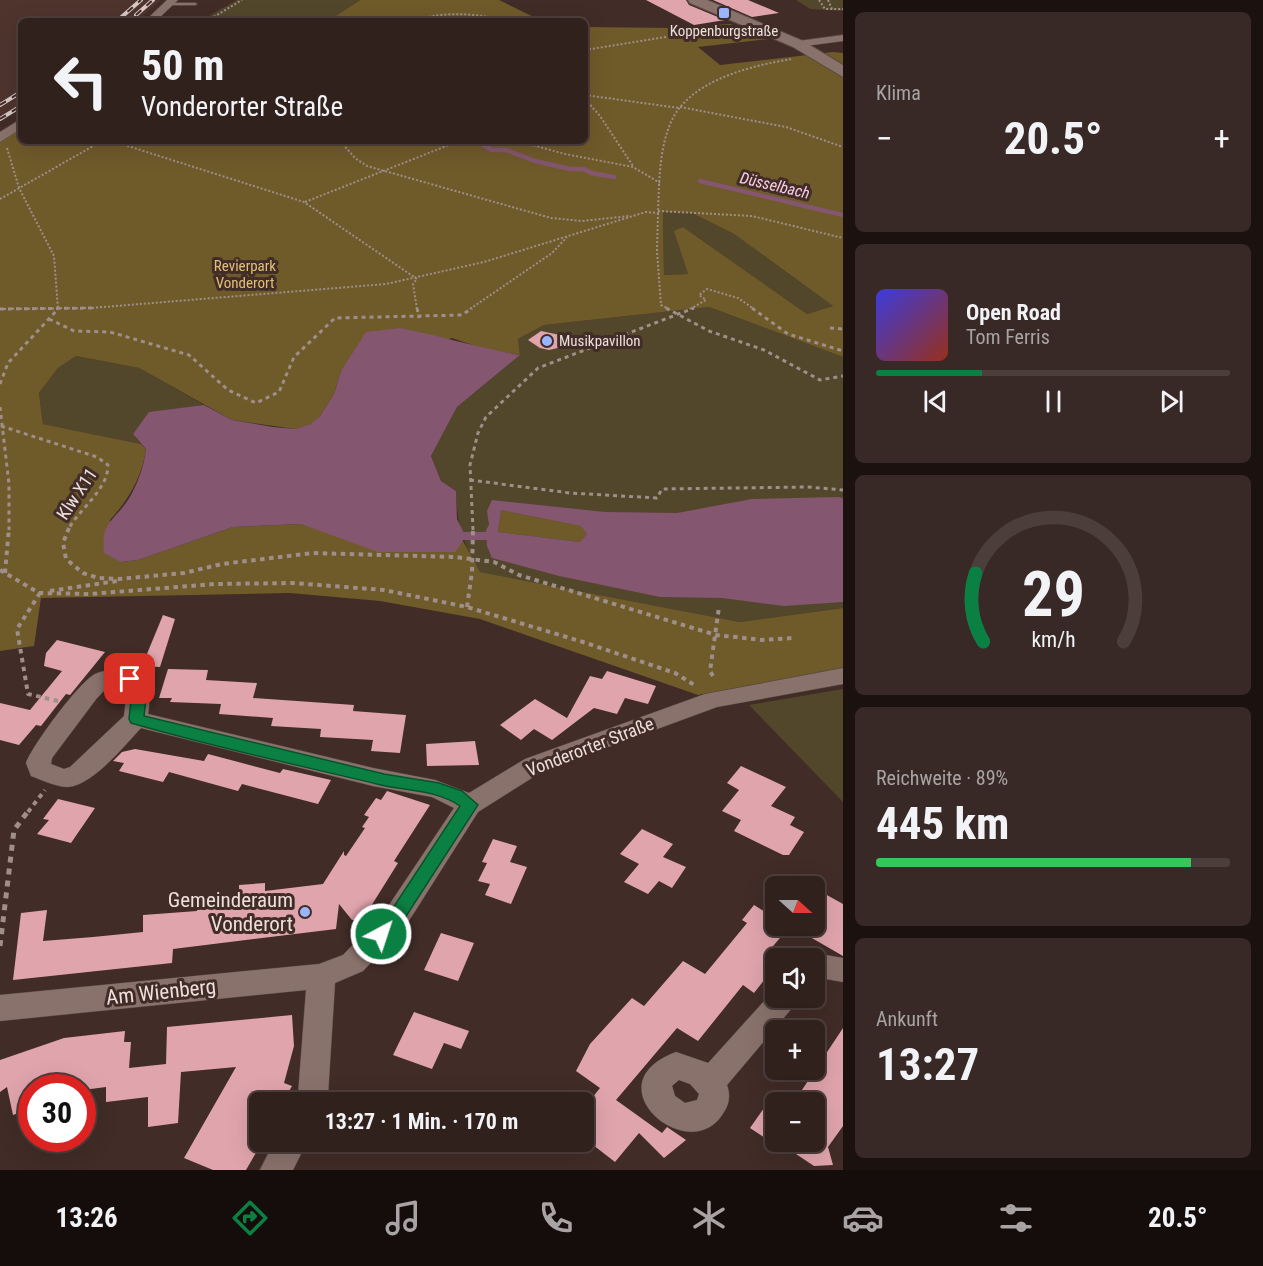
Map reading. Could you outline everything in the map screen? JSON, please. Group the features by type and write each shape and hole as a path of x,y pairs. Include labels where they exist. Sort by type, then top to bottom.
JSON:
{"main road":[{"path":"695,0 798,44 843,72"}],"street":[{"path":"153,18 171,2"},
{"path":"798,44 843,38"},
{"path":"2,137 18,125"},
{"name":"Vonderorter Straße","path":"469,805 534,765 713,700 843,676"},
{"path":"130,679 137,684 140,690 136,719 82,770 71,777 55,776 40,770 38,763 41,755 78,706 102,680 130,679"},
{"path":"136,719 384,780 439,789 456,795 469,805"},
{"name":"Am Wienberg","path":"0,1008 321,976 353,963 395,919 469,805"},
{"path":"825,967 843,970"},
{"path":"314,1092 321,976"},
{"path":"710,1082 731,1061 775,1008"},
{"path":"276,1170 286,1152"}],"lane":[{"path":"171,2 195,4"}],"path":[{"path":"212,18 242,0"},
{"path":"819,0 825,9 843,9"},
{"path":"828,0 832,9"},
{"path":"421,18 436,13 459,11 495,18"},
{"path":"588,50 749,23"},
{"path":"818,56 762,63 741,70 721,79 679,108 669,125 660,183 658,294 661,305 709,331 764,350 820,380 843,376"},
{"path":"588,97 598,95 786,126 843,147"},
{"path":"588,101 633,167"},
{"path":"0,384 8,363 59,308 54,256 19,188 2,137"},
{"path":"0,199 94,144"},
{"path":"121,144 304,202 417,279"},
{"path":"343,144 355,158 383,171 550,218 582,221 633,216"},
{"path":"304,202 450,144"},
{"path":"529,144 565,154 633,167 660,183"},
{"path":"0,309 59,308 354,288 417,279 646,212 752,216 843,238"},
{"path":"49,319 74,331 110,332 189,355 228,390 256,403 279,392 294,357 335,318 418,318 462,315 552,253 568,236"},
{"path":"417,279 413,284 418,318"},
{"path":"467,607 471,592 472,449 486,417 538,368 696,307 706,300 699,295 707,289 738,298 788,334 843,351"},
{"path":"830,328 843,329"},
{"path":"0,407 9,484 9,534 5,574"},
{"name":"Klw X11","path":"1,426 97,457 108,465 109,472 105,480 79,512 66,533 63,543 63,551 72,566 98,578 139,578 184,573 222,564 313,553 472,559 494,562 519,575 716,635 762,640 793,638"},
{"path":"470,480 570,493 657,498 662,489 808,487 843,490"},
{"path":"0,570 39,593 90,594 215,584 292,583 384,590 467,607 650,663 685,679 713,700"},
{"path":"39,593 139,578"},
{"path":"39,593 17,629 28,694 78,706"},
{"path":"713,676 710,671 719,607"},
{"path":"0,946 14,830 55,776"}],"shaded area":[{"path":"0,0 161,0 140,18 18,18 18,109 0,121"},
{"path":"237,0 360,0 333,18 205,18"},
{"path":"796,0 843,0 843,11 810,9"},
{"path":"663,212 692,213 734,234 833,306 807,314 683,227 675,232 688,274 664,275"},
{"path":"709,307 843,357 843,608 740,622 479,572 462,533 456,491 441,481 431,456 457,407 520,355 518,339 544,325"},
{"path":"400,328 520,355 457,407 431,456 441,481 456,491 457,519 463,531 463,541 455,552 378,552 301,524 233,527 138,560 121,562 104,553 103,542 107,527 131,495 141,472 146,449 133,434 149,412 204,405 232,420 295,429 311,424 320,416 334,394 341,371 366,332"},
{"path":"76,356 139,368 204,405 149,413 133,434 141,444 43,424 39,393 58,368"},
{"path":"843,498 843,602 784,606 722,598 660,597 559,576 492,558 487,546 486,530 489,525 487,511 492,500 605,512 677,513 752,499","holes":["501,510 581,526 587,534 580,542 498,532"]},
{"path":"843,689 843,802 749,705"}],"green space":[{"path":"360,0 499,0 536,18 333,18"},
{"name":"Revierpark Vonderort","path":"730,24 769,39 698,47 720,65 833,52 843,53 843,357 709,307 544,325 518,339 520,355 481,348 452,338 341,371 334,394 320,416 312,424 295,429 232,420 139,368 76,356 58,368 39,393 43,424 141,444 146,449 134,487 110,520 121,562 138,560 233,527 301,524 458,546 463,541 480,572 740,622 843,608 843,668 698,695 480,619 380,601 290,593 41,598 34,646 0,651 0,142 18,129 18,144 588,144 588,27 672,28","holes":["663,212 692,213 734,234 833,306 807,314 683,227 674,231 688,274 664,275"]},
{"path":"501,510 582,526 587,534 580,542 498,532"}],"building":[{"path":"646,0 686,0 689,5 725,20 694,25"},
{"path":"713,0 748,0 779,13 752,17"},
{"name":"Musikpavillon","path":"541,331 588,341 549,350 540,348 528,340"},
{"path":"163,615 175,619 160,667 142,666"},
{"path":"57,640 105,652 70,695 66,694 41,726 36,725 19,745 0,740 0,703 30,710 62,671 44,666 46,653"},
{"path":"168,669 208,670 206,680 257,683 253,698 354,705 353,711 406,715 400,753 371,751 373,740 320,737 321,729 271,726 273,718 219,714 221,704 170,702 172,698 159,698"},
{"path":"607,671 656,686 648,704 625,698 617,714 594,708 552,740 534,729 521,740 500,725 535,699 567,718 590,676 602,679"},
{"path":"475,741 479,765 427,766 426,744"},
{"path":"135,749 204,761 208,754 280,773 283,769 331,780 318,804 242,784 238,791 169,772 163,782 119,771 124,763 113,761 122,752"},
{"path":"741,766 786,787 771,806 795,817 790,825 804,832 789,855 783,855 734,831 741,820 722,811 739,790 727,783"},
{"path":"387,791 430,805 394,861 398,863 363,919 352,920 339,904 336,929 173,949 172,963 13,980 21,913 47,910 43,941 93,937 143,932 143,915 197,911 197,906 239,901 239,885 265,883 265,891 323,884 344,851 346,856 365,828 362,827 369,817 364,815 376,798 381,800"},
{"path":"58,799 95,808 71,843 37,834 49,820 43,819"},
{"path":"642,829 673,844 663,857 686,867 672,888 659,881 648,894 624,882 639,864 620,854"},
{"path":"493,839 517,846 510,862 527,867 511,904 485,895 490,884 478,881 487,863 482,862"},
{"path":"825,894 843,904 843,956 808,936 825,936"},
{"path":"754,905 765,912 765,936 782,936 772,948 765,948 765,979 754,993 743,985 698,1041 677,1028 616,1100 662,1133 667,1127 686,1140 664,1158 639,1133 615,1162 594,1146 594,1096 600,1088 576,1071 590,1044 632,998 644,1006 683,961 705,974 747,923 742,920"},
{"path":"441,933 474,943 458,981 424,970"},
{"path":"414,1012 469,1031 461,1049 444,1043 432,1069 393,1055"},
{"path":"292,1015 294,1046 284,1083 292,1086 289,1092 249,1092 249,1152 256,1152 246,1170 213,1170 184,1158 236,1067 181,1072 178,1123 148,1127 148,1097 106,1102 106,1087 96,1088 96,1074 18,1074 18,1113 13,1115 7,1087 0,1092 0,1060 64,1038 125,1031 124,1042 131,1042 129,1068 166,1064 167,1027"},
{"path":"843,1028 843,1126 828,1147 833,1165 814,1166 793,1152 825,1152 825,1092 801,1092 809,1080 825,1080 825,1055"},
{"path":"765,1107 765,1138 750,1128"}],"waterway":[{"name":"Düsselbach","path":"481,144 492,150 506,150 535,161 570,169 584,169 591,173 614,177"},
{"name":"Düsselbach","path":"700,181 843,215"},
{"path":"463,536 486,536"}],"railway":[{"path":"120,18 141,0"},
{"path":"136,15 153,0"},
{"path":"0,105 18,94"},
{"path":"0,119 18,108"}],"place":[{"name":"Koppenburgstraße","path":"724,13"},
{"name":"Musikpavillon","path":"547,341"},
{"name":"Gemeinderaum Vonderort","path":"305,912"}],"route":[{"path":"130,679 137,684 140,690 136,719 384,780 439,789 456,795 469,805 395,919 381,934"}]}
